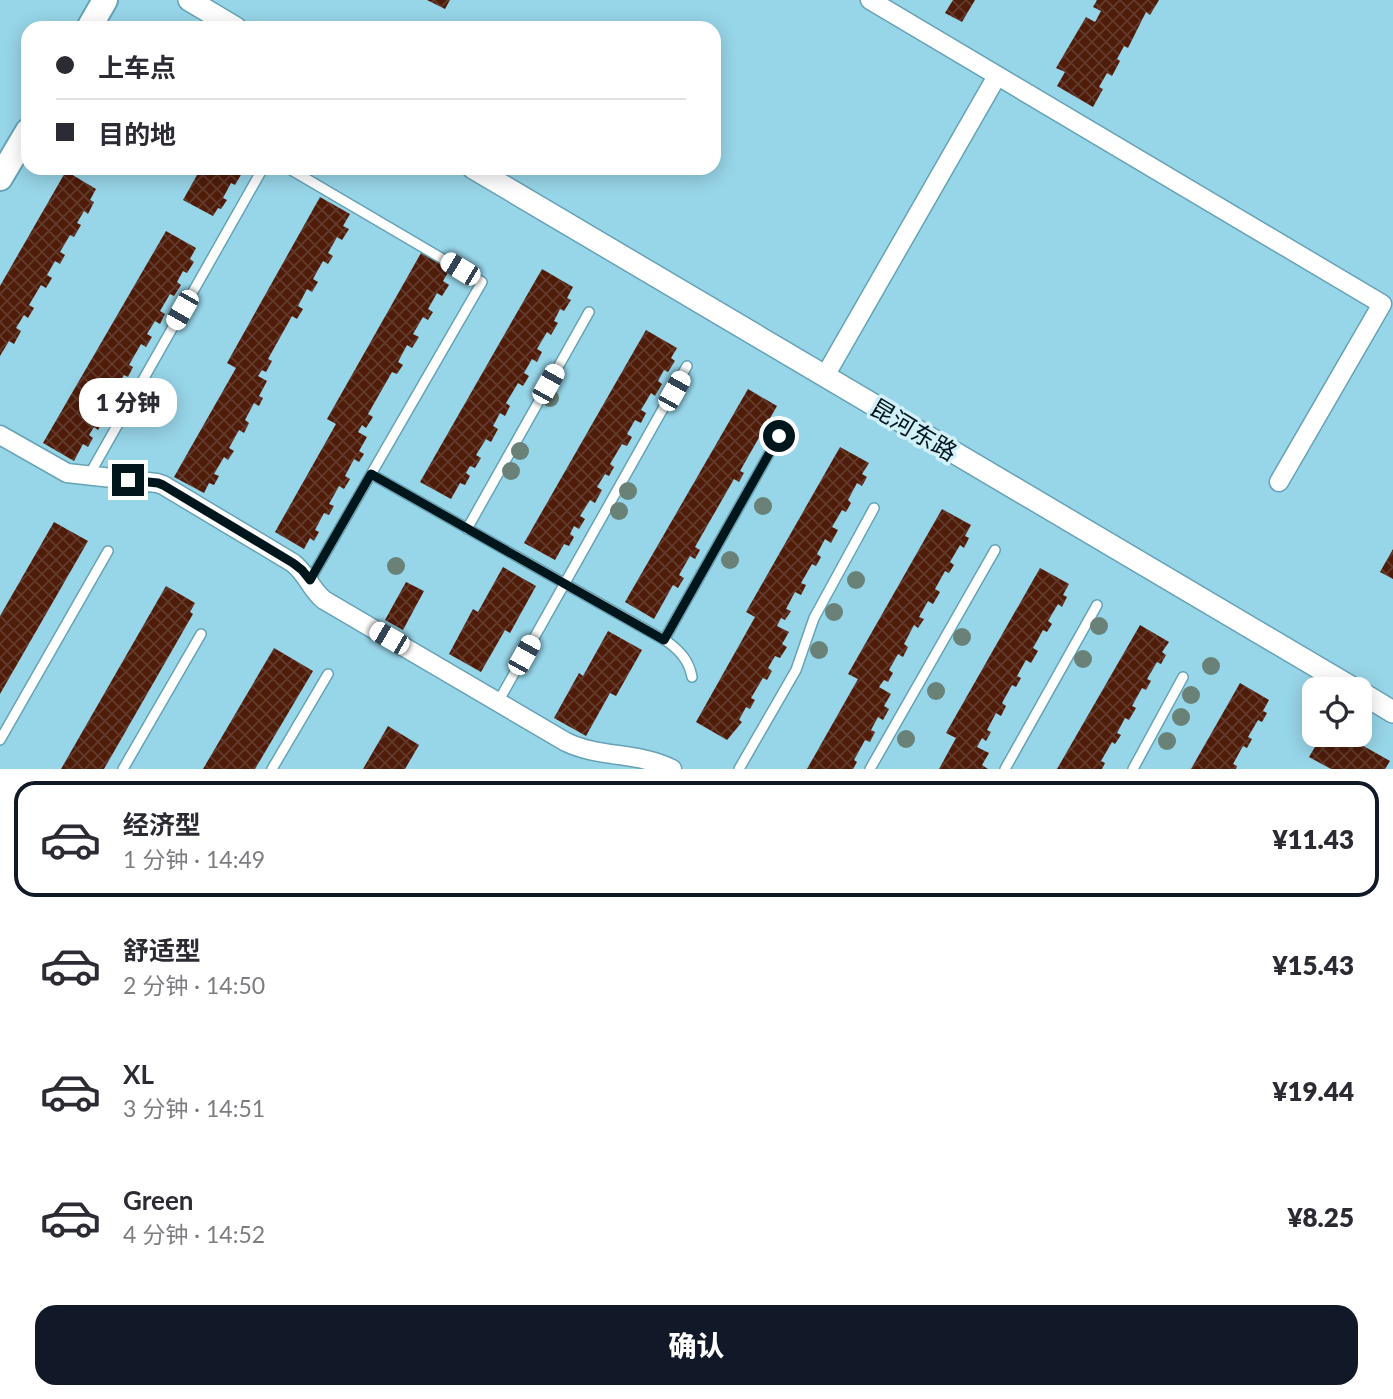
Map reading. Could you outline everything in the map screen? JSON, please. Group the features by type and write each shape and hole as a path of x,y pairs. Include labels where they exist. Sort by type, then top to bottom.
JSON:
{"main road":[{"path":"93,21 105,0"},
{"path":"0,178 21,143"}],"street":[{"path":"189,0 224,21"},
{"path":"870,0 1382,304 1279,482"},
{"path":"825,376 997,76"},
{"name":"昆河东路","path":"485,175 1334,677"},
{"path":"0,435 76,476 158,483 293,563 302,570 324,600 498,702 583,749 652,760 672,769"},
{"name":"昆河东路","path":"1372,699 1393,712"}],"lane":[{"path":"88,477 259,175"},
{"path":"300,175 482,282 310,580"},
{"path":"467,529 589,312"},
{"path":"498,702 687,366"},
{"path":"664,640 779,436"},
{"path":"371,474 664,640 683,654 690,666 692,677"},
{"path":"739,769 796,670 814,618 874,508"},
{"path":"870,769 995,550"},
{"path":"0,740 108,551"},
{"path":"1005,769 1097,605"},
{"path":"123,769 201,634"},
{"path":"272,769 328,674"},
{"path":"1133,769 1183,677"}],"building":[{"path":"427,0 450,0 445,9"},
{"path":"953,0 975,0 962,22 945,13"},
{"path":"1097,0 1159,0 1150,15 1146,12 1128,48 1124,46 1112,76 1107,73 1099,87 1103,89 1093,107 1057,86 1065,72 1056,68 1086,17 1095,22 1101,11 1093,7"},
{"path":"64,175 73,175 96,189 90,200 94,202 88,214 84,211 77,223 81,225 74,237 70,235 60,252 65,255 60,264 55,261 47,275 52,278 46,288 41,285 29,305 34,308 28,318 24,315 16,328 21,331 14,344 9,341 0,356 0,286"},
{"path":"197,175 241,175 235,185 231,183 223,198 227,200 213,216 183,200"},
{"path":"320,197 350,214 343,226 349,229 342,240 337,237 328,253 333,256 328,264 323,261 313,279 318,282 312,292 307,289 298,306 303,309 297,319 292,316 268,359 272,361 266,372 262,370 258,376 267,381 259,396 263,398 259,406 254,403 245,420 249,423 244,433 239,430 229,448 234,451 228,460 224,457 214,474 219,476 214,485 209,483 204,493 174,477 236,368 227,363"},
{"path":"166,231 196,248 190,259 194,262 187,273 183,271 177,282 181,285 174,296 170,294 160,311 165,314 160,324 155,321 147,334 152,337 146,347 141,344 129,365 133,367 128,377 124,375 116,388 121,391 114,403 109,400 99,417 104,419 98,430 94,427 89,435 93,438 88,447 83,444 74,461 43,443"},
{"path":"421,253 450,269 443,281 449,285 442,296 437,293 428,309 433,312 428,320 423,317 413,334 419,337 412,348 407,345 398,362 403,365 397,374 392,372 368,414 373,417 366,428 362,425 358,432 367,437 359,451 364,454 359,462 354,459 345,476 350,479 344,489 339,486 329,504 334,506 329,515 324,513 315,530 319,532 314,541 310,538 304,549 275,532 336,424 327,419"},
{"path":"542,269 573,287 567,298 571,300 564,311 560,309 554,321 558,323 551,335 547,332 537,349 542,352 537,362 532,359 524,373 529,376 523,386 518,383 506,403 510,406 505,416 500,413 493,426 498,429 491,442 486,439 476,455 481,458 475,468 470,466 466,473 470,476 465,485 460,483 451,499 420,482"},
{"path":"646,330 677,348 671,358 675,361 668,372 664,370 658,381 662,384 655,396 651,393 641,410 646,413 641,423 635,420 627,434 632,437 627,446 622,444 610,464 614,467 609,476 605,474 597,487 602,490 595,503 590,500 580,516 585,519 579,529 574,526 570,534 574,537 569,546 564,544 555,560 524,543"},
{"path":"748,389 777,406 740,471 744,473 739,482 734,479 695,547 700,550 695,559 690,556 679,575 684,578 678,588 673,585 654,619 625,602"},
{"path":"840,447 869,463 862,474 867,477 862,486 857,483 848,500 851,503 846,512 842,510 832,527 838,530 831,543 825,539 817,554 821,557 816,566 812,564 801,583 806,585 801,595 795,592 786,609 791,611 785,620 781,618 777,626 789,632 782,644 787,647 780,658 775,656 768,668 772,671 767,680 763,678 751,698 755,700 750,709 746,707 739,720 742,722 727,740 696,722 755,617 746,612"},
{"path":"942,509 971,525 965,536 969,538 964,548 960,545 950,562 954,565 949,573 945,571 935,589 940,592 933,604 928,601 919,617 924,619 918,628 914,625 904,644 908,647 903,657 898,654 889,670 893,673 888,682 884,680 879,687 891,694 884,706 889,709 883,720 878,717 871,730 875,732 870,742 865,740 854,760 857,762 853,769 807,769 858,679 848,674"},
{"path":"54,522 88,541 0,694 0,616"},
{"path":"1393,549 1393,579 1380,572"},
{"path":"503,567 536,586 510,633 505,630 481,672 449,654 473,609 478,612"},
{"path":"1040,568 1069,584 1063,595 1067,597 1062,607 1058,604 1048,621 1052,624 1047,632 1043,630 1033,648 1038,651 1031,663 1026,660 1017,676 1021,678 1016,687 1012,685 1002,703 1006,706 1001,716 996,713 987,730 991,732 986,741 982,738 977,747 989,753 982,765 988,769 939,769 956,738 946,733"},
{"path":"406,582 424,591 403,630 385,620"},
{"path":"166,586 195,603 190,612 193,614 104,769 61,769"},
{"path":"1140,625 1169,642 1162,652 1166,655 1161,664 1157,662 1147,679 1151,681 1146,690 1142,688 1132,706 1136,708 1129,720 1125,718 1117,733 1121,735 1115,744 1112,742 1101,761 1105,763 1102,769 1057,769"},
{"path":"608,631 642,650 616,696 610,693 586,736 554,718 579,673 583,676"},
{"path":"274,648 313,671 255,769 203,769"},
{"path":"1240,683 1269,700 1263,711 1267,713 1262,722 1258,720 1248,737 1252,739 1247,748 1243,746 1233,764 1237,766 1236,769 1191,769"},
{"path":"388,726 419,745 405,769 363,769"},
{"path":"1315,747 1365,747 1390,761 1385,769 1331,769 1309,757"}],"route":[{"path":"128,480 163,485 293,563 310,580 371,474 664,640 779,436"}]}
